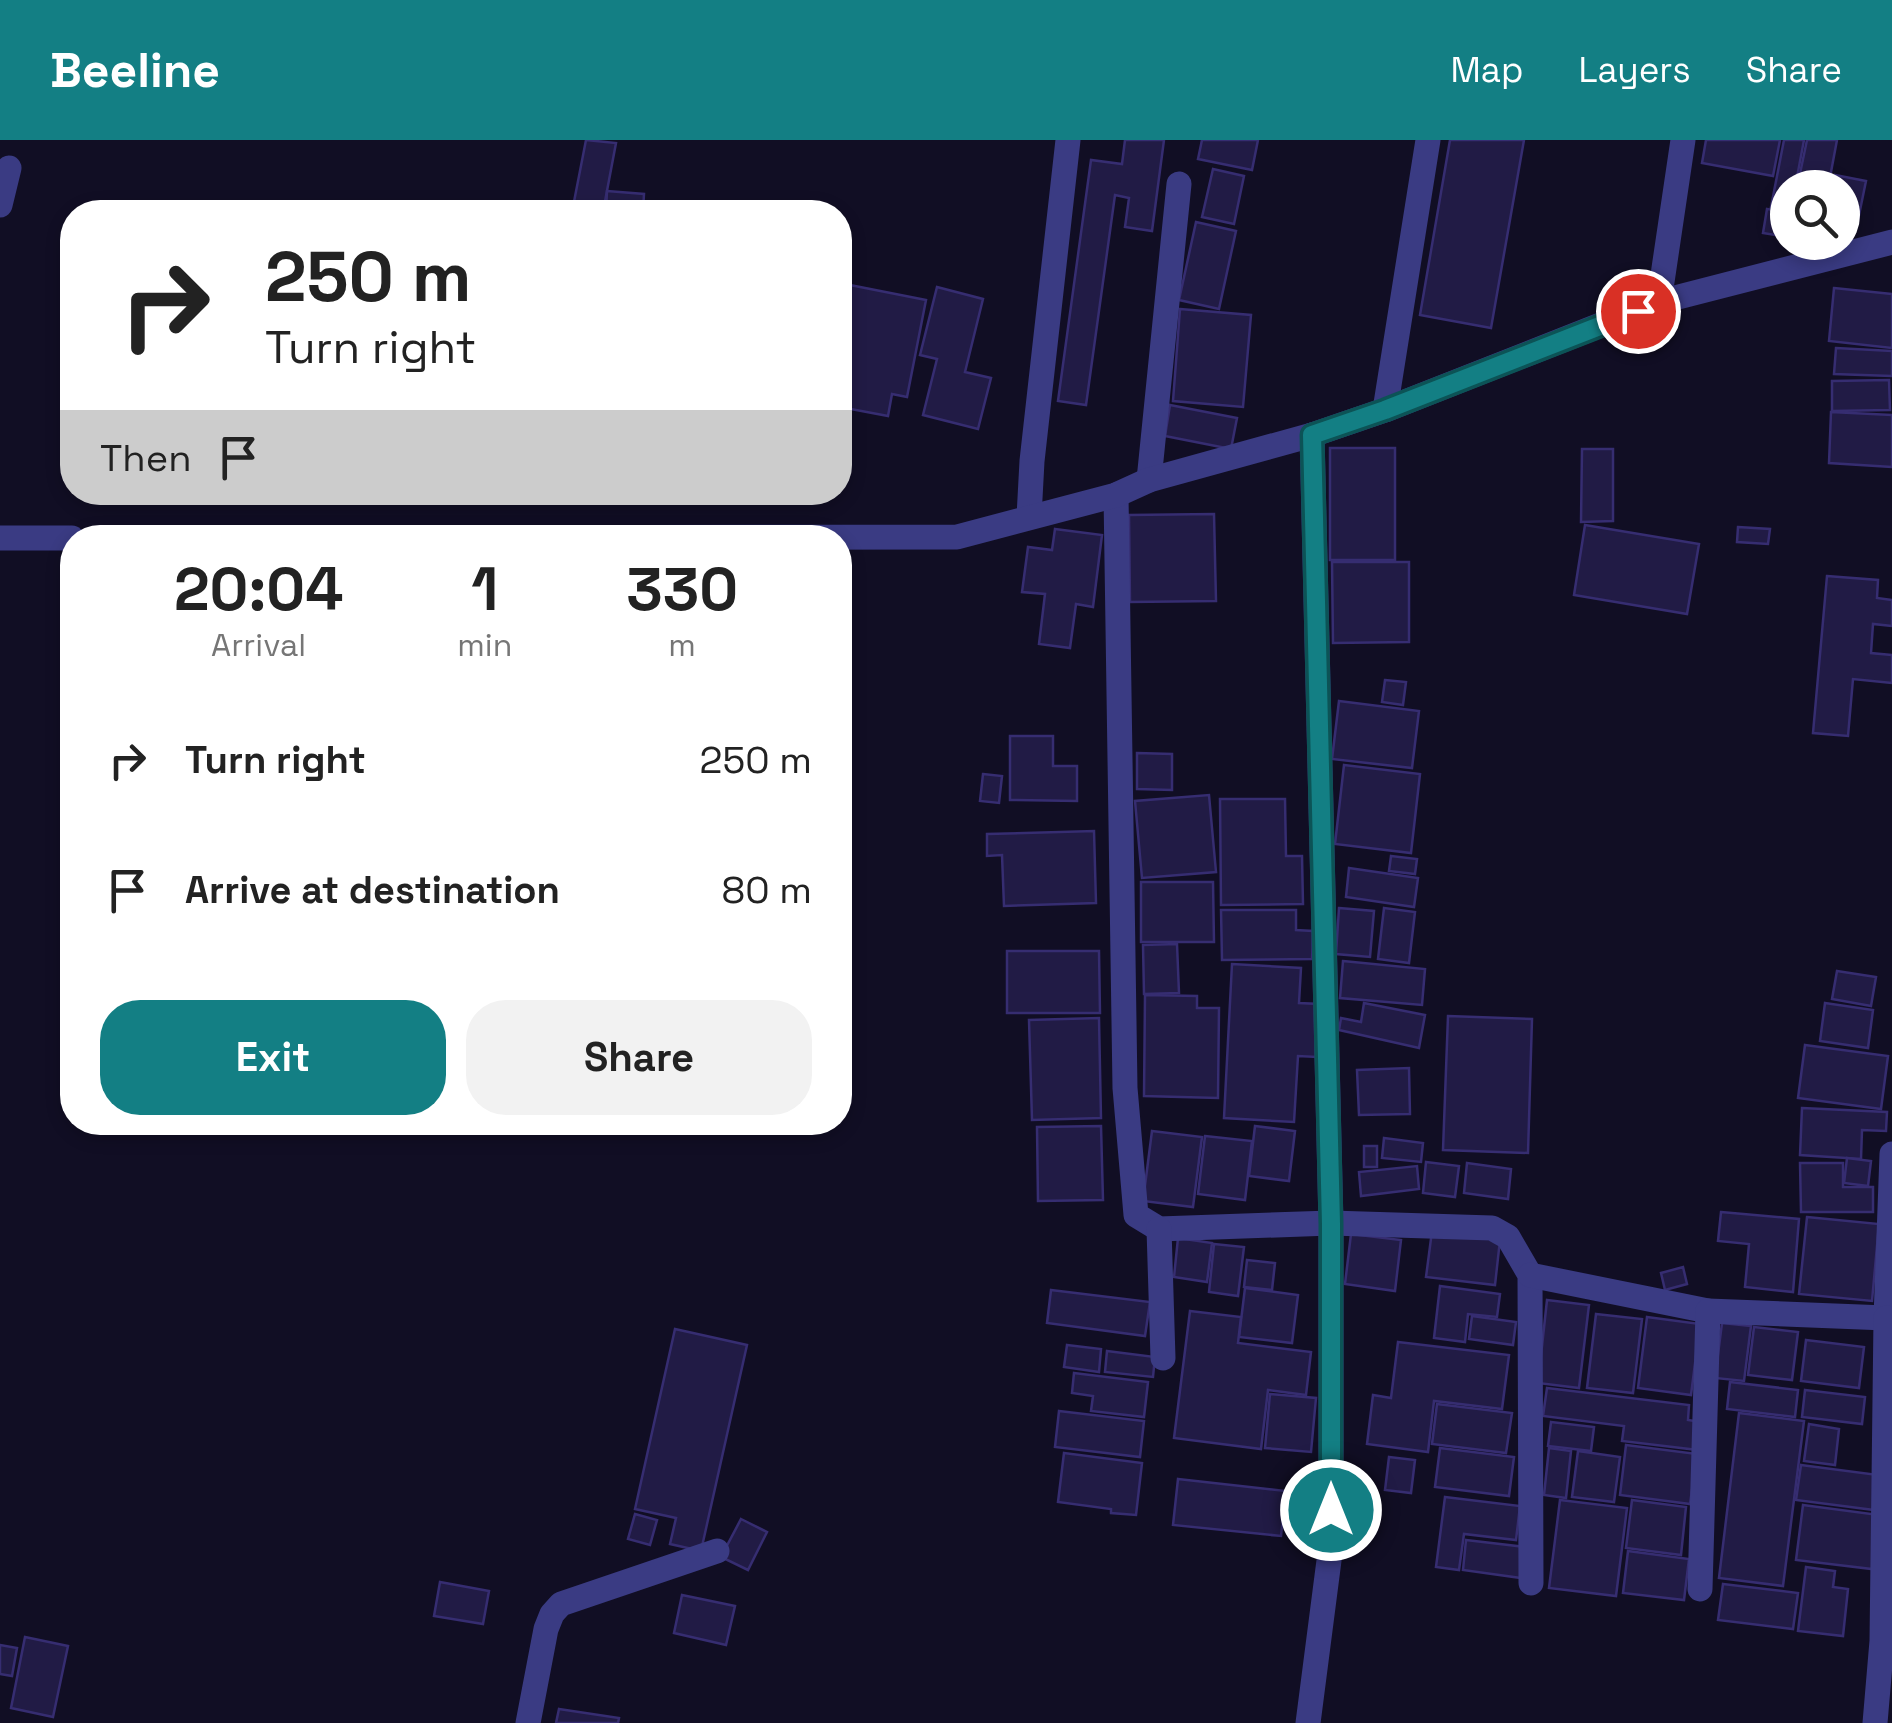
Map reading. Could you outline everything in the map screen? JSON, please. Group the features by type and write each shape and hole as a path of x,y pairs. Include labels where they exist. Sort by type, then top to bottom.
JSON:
{"street":[{"path":"1028,517 1068,140"},
{"path":"1385,410 1428,140"},
{"path":"1659,302 1684,140"},
{"path":"0,206 9,168"},
{"path":"1149,480 1179,184"},
{"path":"852,536 957,536 1116,496 1149,480 1312,435 1385,410 1659,302 1822,262 1891,239"},
{"path":"1308,1723 1331,1545 1331,1224 1312,435"},
{"path":"1116,496 1125,1088 1136,1215 1158,1229 1331,1224 1492,1228 1508,1237 1530,1275 1531,1583"},
{"path":"0,538 60,538"},
{"path":"1875,1723 1882,1641 1892,1154"},
{"path":"1158,1229 1163,1358"},
{"path":"1530,1275 1708,1311 1889,1319"},
{"path":"1700,1589 1708,1311"},
{"path":"528,1723 546,1628 561,1604 716,1551"}],"building":[{"path":"586,140 616,143 605,200 574,200"},
{"path":"1125,140 1164,140 1152,231 1125,227 1129,198 1115,195 1086,405 1058,401 1091,160 1122,164"},
{"path":"1202,140 1258,140 1252,170 1198,159"},
{"path":"1450,140 1524,140 1491,328 1420,315"},
{"path":"1706,140 1780,140 1770,175 1702,163"},
{"path":"1784,140 1804,140 1798,170 1778,170"},
{"path":"1807,140 1837,140 1831,170 1801,170"},
{"path":"1213,169 1244,176 1234,224 1202,217"},
{"path":"1860,180 1866,181 1860,210"},
{"path":"607,191 644,194 644,200 607,200"},
{"path":"1767,209 1770,209 1770,234 1763,233"},
{"path":"1196,222 1236,231 1219,309 1179,300"},
{"path":"852,285 926,300 907,397 892,394 888,416 852,409"},
{"path":"937,287 983,299 965,372 991,378 978,429 923,415 937,359 920,355"},
{"path":"1834,288 1892,294 1892,348 1829,341"},
{"path":"1180,309 1251,315 1243,407 1173,401"},
{"path":"1836,348 1892,351 1892,376 1834,374"},
{"path":"1889,380 1890,410 1832,411 1832,381"},
{"path":"1170,405 1237,418 1231,449 1165,436"},
{"path":"1831,412 1892,415 1892,467 1829,463"},
{"path":"1330,448 1395,448 1395,560 1330,560"},
{"path":"1582,449 1613,449 1613,521 1581,522"},
{"path":"1214,514 1216,601 1130,602 1129,515"},
{"path":"1585,525 1699,544 1687,614 1574,595"},
{"path":"1738,527 1770,529 1768,544 1737,542"},
{"path":"1055,529 1102,535 1093,607 1076,604 1070,648 1039,644 1045,594 1022,592 1028,547 1052,550"},
{"path":"1332,562 1409,562 1409,642 1333,643"},
{"path":"1827,576 1878,580 1877,598 1892,600 1892,626 1873,624 1871,653 1892,655 1892,683 1853,679 1848,736 1813,733"},
{"path":"1385,680 1406,682 1403,705 1382,702"},
{"path":"1339,701 1419,711 1412,768 1332,759"},
{"path":"1010,736 1053,736 1053,766 1077,766 1077,801 1010,800"},
{"path":"1137,753 1172,754 1172,790 1137,789"},
{"path":"1344,765 1420,774 1411,853 1335,844"},
{"path":"983,774 1002,776 999,803 980,801"},
{"path":"1209,795 1216,872 1142,878 1135,801"},
{"path":"1220,799 1285,799 1286,856 1302,856 1303,904 1221,905"},
{"path":"1094,831 1096,903 1004,906 1002,855 987,856 987,834"},
{"path":"1391,856 1417,859 1415,874 1389,871"},
{"path":"1349,868 1418,878 1414,907 1346,897"},
{"path":"1141,882 1213,882 1214,942 1141,942"},
{"path":"1339,908 1374,911 1370,957 1336,954"},
{"path":"1384,908 1415,912 1409,963 1378,959"},
{"path":"1221,910 1296,910 1296,930 1313,931 1312,959 1222,960"},
{"path":"1177,944 1179,993 1144,994 1143,945"},
{"path":"1007,951 1099,951 1100,1013 1007,1013"},
{"path":"1343,961 1425,969 1422,1005 1340,998"},
{"path":"1232,964 1301,968 1299,1003 1320,1004 1317,1057 1298,1056 1294,1122 1224,1118"},
{"path":"1837,971 1876,977 1871,1006 1832,999"},
{"path":"1145,995 1197,996 1197,1008 1219,1008 1218,1098 1144,1096"},
{"path":"1364,1003 1425,1015 1419,1048 1339,1030 1341,1018 1361,1022"},
{"path":"1825,1003 1873,1010 1868,1048 1820,1041"},
{"path":"1448,1016 1532,1019 1528,1153 1443,1150"},
{"path":"1099,1018 1101,1118 1032,1120 1029,1020"},
{"path":"1805,1045 1888,1056 1881,1109 1798,1098"},
{"path":"1409,1068 1410,1114 1359,1115 1357,1070"},
{"path":"1802,1108 1887,1112 1886,1131 1862,1130 1861,1159 1800,1155"},
{"path":"1101,1126 1103,1200 1038,1201 1037,1127"},
{"path":"1255,1126 1295,1131 1289,1181 1249,1176"},
{"path":"1152,1131 1202,1137 1193,1207 1143,1201"},
{"path":"1205,1136 1252,1141 1245,1200 1198,1194"},
{"path":"1384,1138 1423,1143 1421,1162 1382,1158"},
{"path":"1364,1146 1377,1146 1377,1167 1364,1167"},
{"path":"1847,1158 1871,1161 1868,1186 1844,1183"},
{"path":"1426,1162 1459,1166 1455,1197 1423,1193"},
{"path":"1467,1163 1511,1169 1508,1199 1464,1193"},
{"path":"1800,1163 1843,1163 1843,1187 1873,1187 1873,1212 1801,1212"},
{"path":"1417,1166 1419,1189 1361,1196 1359,1172"},
{"path":"1721,1212 1799,1219 1793,1292 1745,1287 1749,1244 1718,1241"},
{"path":"1807,1217 1879,1224 1872,1301 1799,1294"},
{"path":"1432,1231 1500,1240 1495,1285 1426,1277"},
{"path":"1351,1234 1401,1240 1395,1291 1345,1284"},
{"path":"1178,1238 1212,1243 1207,1282 1174,1277"},
{"path":"1214,1244 1244,1247 1238,1296 1209,1292"},
{"path":"1247,1260 1275,1263 1272,1290 1244,1287"},
{"path":"1683,1267 1687,1284 1665,1290 1661,1273"},
{"path":"1440,1286 1500,1294 1497,1317 1468,1314 1465,1342 1434,1338"},
{"path":"1245,1288 1298,1295 1292,1343 1239,1337"},
{"path":"1051,1290 1150,1302 1145,1336 1047,1323"},
{"path":"1547,1300 1589,1305 1579,1388 1538,1383"},
{"path":"1190,1311 1241,1317 1238,1343 1311,1352 1306,1395 1268,1390 1261,1449 1174,1438"},
{"path":"1596,1314 1642,1319 1633,1393 1587,1388"},
{"path":"1472,1316 1516,1322 1513,1345 1469,1339"},
{"path":"1647,1317 1700,1324 1691,1395 1638,1388"},
{"path":"1722,1323 1751,1326 1744,1381 1715,1378"},
{"path":"1754,1327 1798,1332 1792,1380 1748,1375"},
{"path":"675,1329 747,1345 701,1551 670,1544 676,1518 635,1509"},
{"path":"1806,1340 1864,1347 1859,1388 1801,1381"},
{"path":"1398,1342 1509,1355 1502,1409 1434,1401 1428,1452 1367,1444 1373,1395 1391,1398"},
{"path":"1067,1345 1101,1349 1099,1372 1064,1367"},
{"path":"1107,1351 1155,1357 1153,1377 1105,1372"},
{"path":"1074,1373 1148,1382 1144,1417 1091,1411 1093,1396 1072,1393"},
{"path":"1730,1382 1798,1390 1795,1417 1727,1409"},
{"path":"1547,1388 1689,1405 1688,1420 1701,1422 1698,1450 1622,1441 1624,1426 1543,1416"},
{"path":"1805,1390 1865,1397 1862,1424 1802,1417"},
{"path":"1270,1394 1316,1398 1311,1452 1265,1448"},
{"path":"1437,1404 1512,1413 1506,1453 1432,1444"},
{"path":"1059,1411 1144,1421 1140,1457 1055,1447"},
{"path":"1739,1413 1804,1421 1783,1586 1719,1578"},
{"path":"1551,1422 1594,1427 1591,1451 1548,1446"},
{"path":"1809,1424 1839,1429 1835,1465 1804,1461"},
{"path":"1626,1445 1697,1454 1690,1504 1620,1495"},
{"path":"1440,1448 1514,1457 1509,1496 1435,1487"},
{"path":"1549,1448 1571,1451 1566,1498 1544,1495"},
{"path":"1578,1451 1620,1457 1614,1502 1572,1497"},
{"path":"1064,1453 1142,1463 1136,1515 1058,1502"},
{"path":"1389,1457 1415,1460 1411,1493 1385,1490"},
{"path":"1801,1465 1878,1475 1874,1510 1796,1500"},
{"path":"1178,1479 1286,1491 1281,1536 1173,1525"},
{"path":"1445,1497 1520,1506 1516,1540 1464,1534 1459,1570 1436,1567"},
{"path":"1560,1500 1627,1508 1616,1596 1549,1588"},
{"path":"1632,1500 1686,1507 1681,1555 1626,1548"},
{"path":"1803,1505 1879,1515 1872,1569 1796,1560"},
{"path":"635,1514 657,1520 650,1545 628,1539"},
{"path":"741,1519 767,1532 748,1570 721,1557"},
{"path":"1466,1540 1525,1547 1521,1578 1463,1570"},
{"path":"1628,1551 1689,1559 1684,1600 1623,1593"},
{"path":"1806,1567 1835,1571 1833,1587 1848,1589 1843,1636 1798,1631"},
{"path":"440,1582 489,1591 483,1624 434,1616"},
{"path":"1723,1584 1798,1593 1793,1629 1718,1620"},
{"path":"682,1595 735,1606 726,1645 674,1633"},
{"path":"25,1637 68,1646 53,1717 11,1708"},
{"path":"0,1645 17,1648 12,1676 0,1674"},
{"path":"559,1709 619,1718 618,1723 556,1723"}],"route":[{"path":"1331,1510 1331,1224 1312,435 1638,311"}]}
